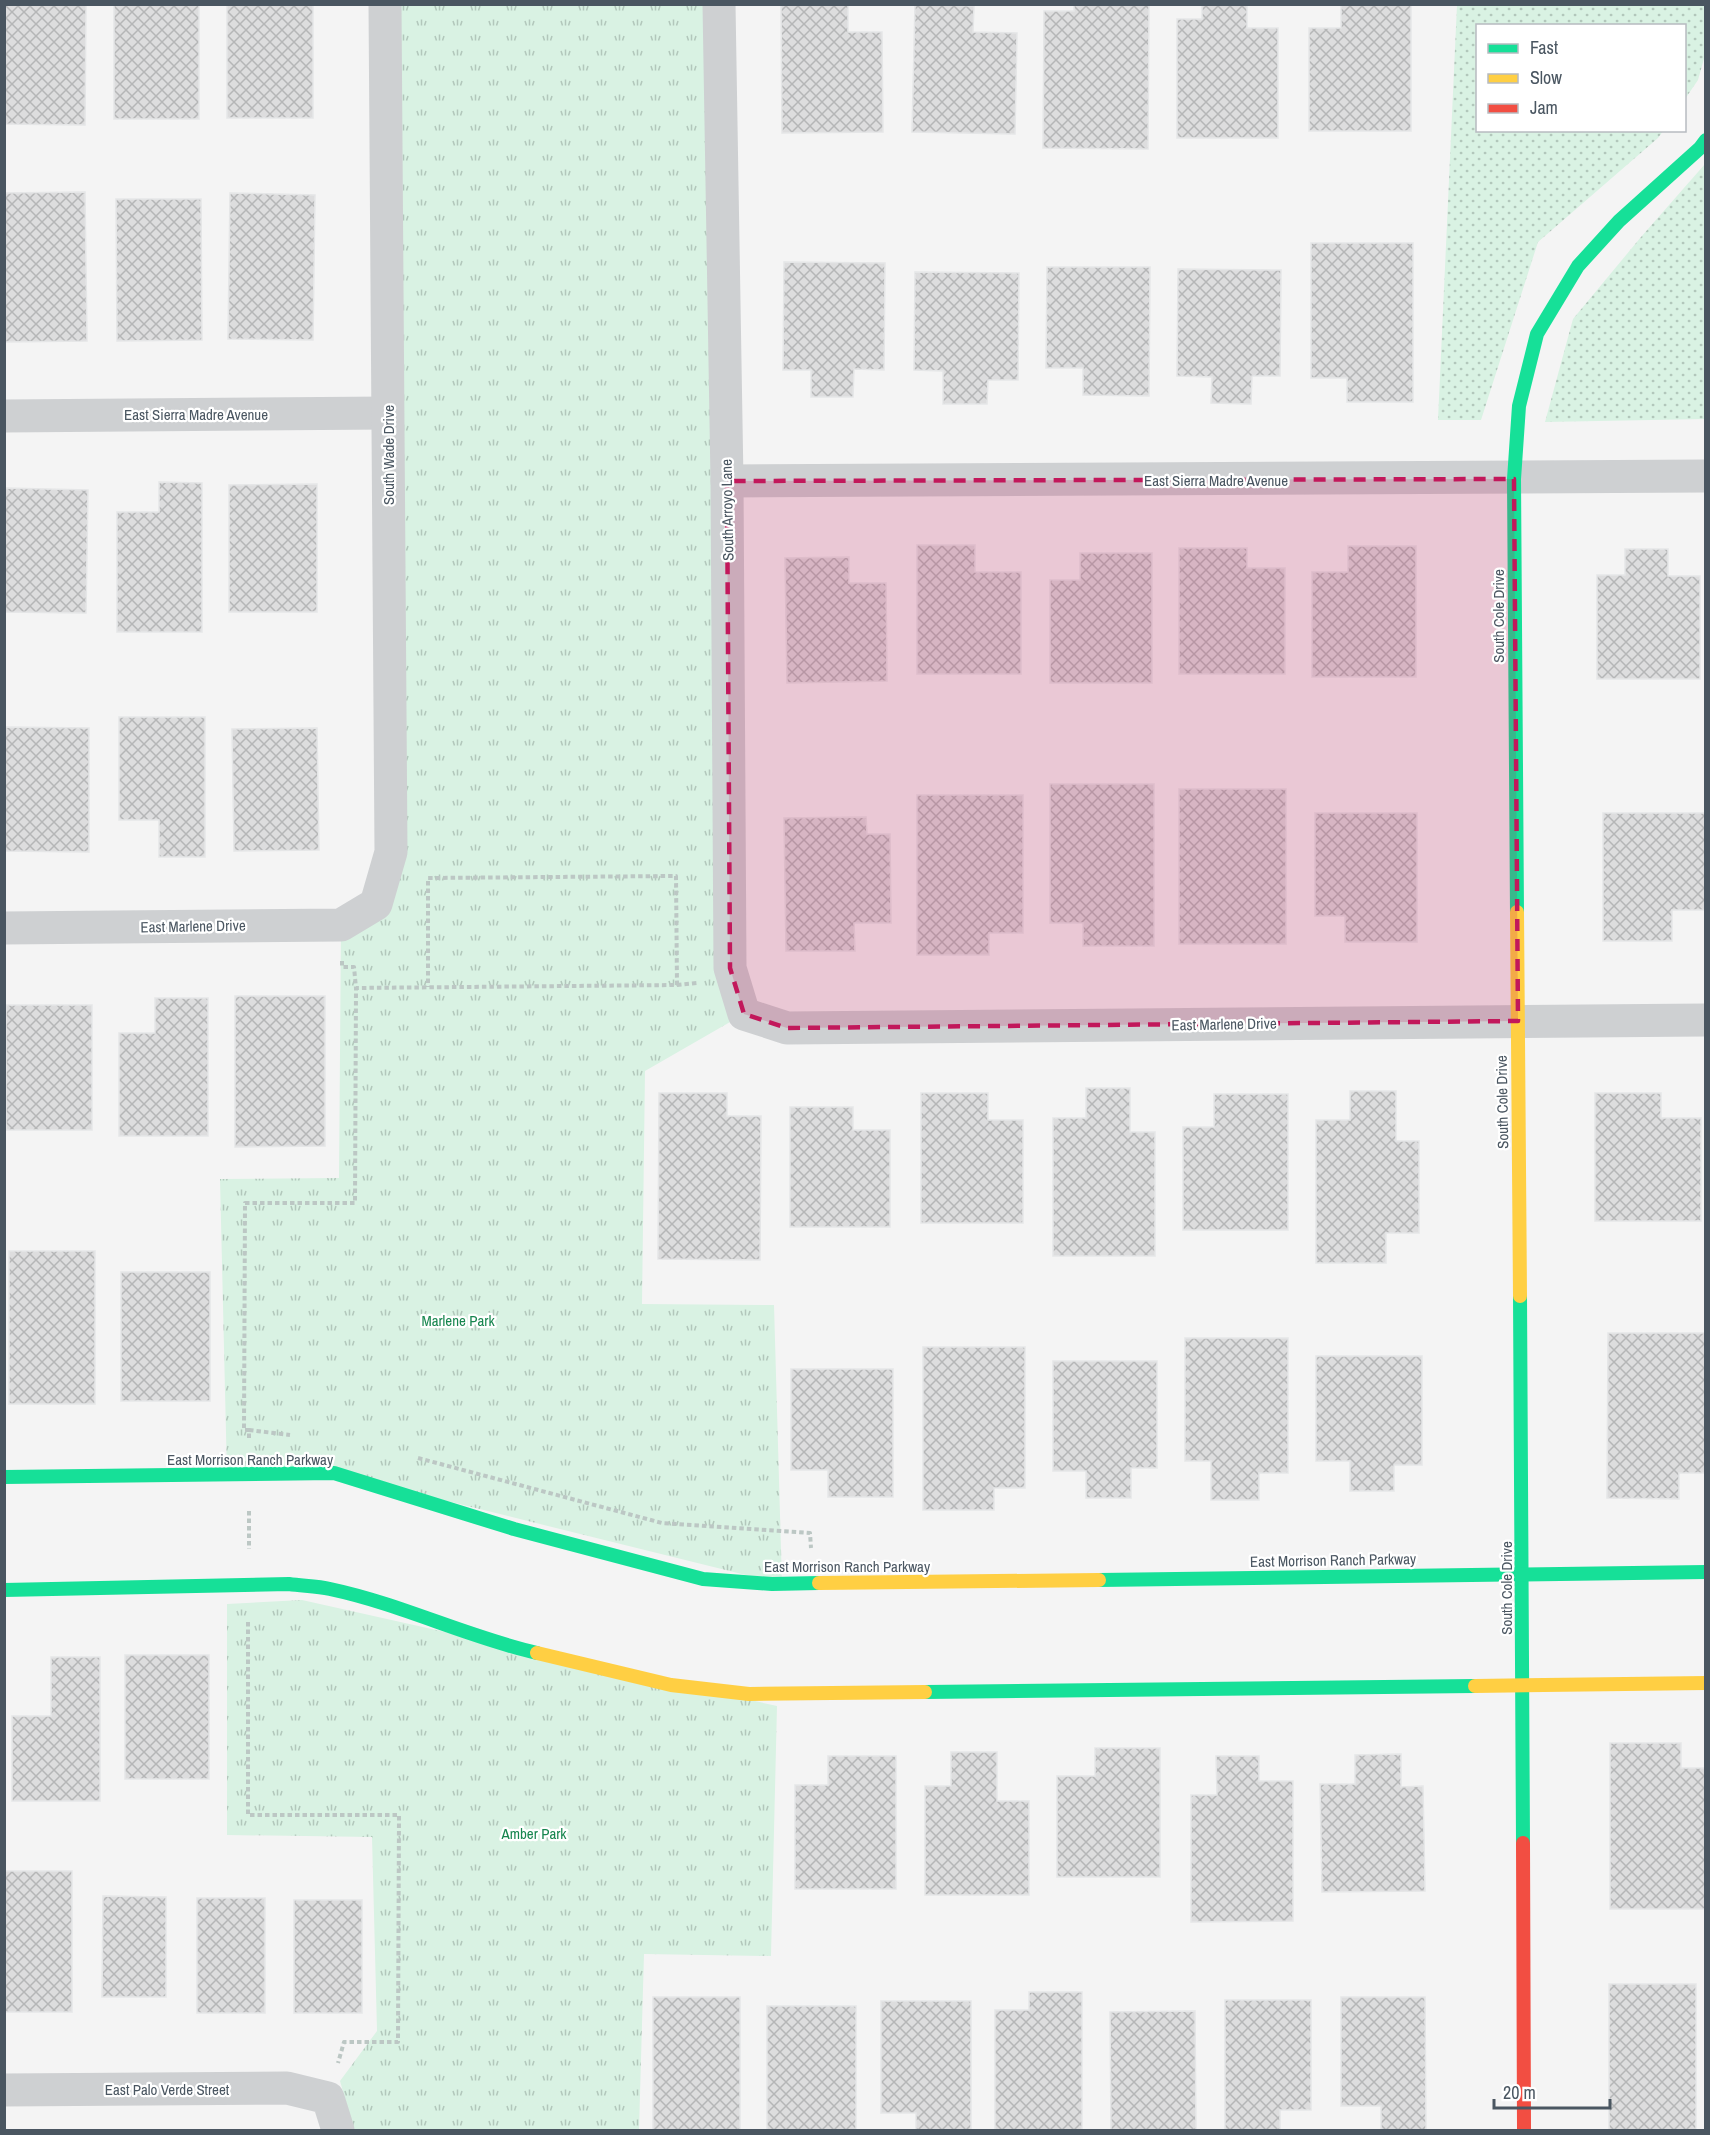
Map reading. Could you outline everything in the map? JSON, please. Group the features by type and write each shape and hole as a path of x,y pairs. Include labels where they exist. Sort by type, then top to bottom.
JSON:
{"street":[{"name":"South Wade Drive","path":"341,925 376,904 391,852 384,4"},
{"name":"South Arroyo Lane","path":"719,4 727,481 730,968 744,1014"},
{"name":"South Cole Drive","path":"1524,2130 1523,1575 1514,479 1519,406 1537,334 1578,266 1619,221 1706,140"},
{"name":"East Sierra Madre Avenue","path":"4,416 387,413"},
{"name":"East Sierra Madre Avenue","path":"727,481 1706,477"},
{"name":"East Marlene Drive","path":"4,928 341,925"},
{"name":"East Marlene Drive","path":"744,1014 787,1028 1706,1020"},
{"name":"East Morrison Ranch Parkway","path":"4,1477 334,1473 514,1529 703,1579 772,1584 1706,1572"},
{"path":"4,1590 289,1584 330,1589 408,1611 515,1648 671,1685 749,1694 1706,1683"},
{"name":"East Palo Verde Street","path":"4,2090 287,2088 328,2098 338,2130"}],"path":[{"path":"341,925 342,967 354,967 356,988 677,985 676,876 428,878 428,987"},
{"path":"249,1430 293,1435"},
{"path":"415,1457 662,1523 810,1533 813,1584"}],"highlighted area":[{"path":"1514,479 1518,1021 787,1028 744,1014 730,968 727,481"}],"green space":[{"name":"Marlene Park","path":"385,5 719,5 744,1014 645,1071 642,1304 774,1305 782,1584 334,1473 227,1475 220,1179 339,1178 341,925 376,904"},
{"path":"1457,5 1705,5 1705,55 1698,80 1686,98 1686,24 1476,24 1476,132 1662,132 1538,242 1481,420 1438,420"},
{"path":"1705,164 1705,419 1545,422 1573,319"},
{"name":"Amber Park","path":"302,1600 777,1706 771,1956 644,1954 639,2130 354,2130 340,2081 377,2031 372,1837 227,1835 227,1604"}],"building":[{"path":"4,4 86,4 85,125 4,124"},
{"path":"114,4 199,4 199,119 114,119"},
{"path":"227,4 313,4 313,118 227,118"},
{"path":"781,4 848,4 848,32 882,32 883,132 782,133"},
{"path":"915,4 974,6 973,32 1017,33 1015,134 912,132"},
{"path":"1074,4 1149,4 1148,149 1043,148 1044,11 1074,11"},
{"path":"1202,4 1247,4 1247,28 1278,28 1278,138 1177,138 1177,19 1202,19"},
{"path":"1341,4 1411,4 1411,131 1309,131 1309,28 1341,28"},
{"path":"85,192 87,341 4,342 4,193"},
{"path":"230,193 315,195 313,340 228,339"},
{"path":"116,199 201,199 202,340 117,341"},
{"path":"1311,243 1413,243 1413,402 1347,402 1347,378 1311,378"},
{"path":"784,262 885,263 884,370 854,369 853,397 811,397 811,370 783,370"},
{"path":"1047,267 1150,267 1149,396 1083,395 1083,368 1046,368"},
{"path":"1178,269 1281,270 1280,376 1252,376 1251,404 1211,403 1212,377 1177,376"},
{"path":"915,272 1019,273 1018,380 988,380 987,404 943,404 943,371 914,370"},
{"path":"159,482 202,483 202,632 117,632 117,512 159,512"},
{"path":"317,484 317,612 229,612 229,485"},
{"path":"4,488 88,490 86,613 4,612"},
{"path":"917,545 975,545 975,572 1021,572 1021,674 917,674"},
{"path":"1348,546 1416,546 1416,677 1312,677 1312,572 1348,572"},
{"path":"1179,548 1247,548 1247,568 1285,568 1285,674 1179,674"},
{"path":"1625,549 1668,549 1668,576 1700,576 1700,679 1597,679 1597,575 1625,575"},
{"path":"1080,553 1152,553 1152,683 1050,683 1050,580 1080,580"},
{"path":"849,557 849,583 886,583 887,681 787,683 785,558"},
{"path":"119,717 205,717 205,857 159,857 159,820 119,820"},
{"path":"4,727 89,728 89,852 4,851"},
{"path":"317,728 319,850 234,851 232,729"},
{"path":"1050,784 1154,784 1154,946 1083,946 1083,923 1050,923"},
{"path":"1179,789 1286,789 1286,944 1179,944"},
{"path":"917,795 1023,795 1023,933 989,933 989,955 917,955"},
{"path":"1315,813 1417,813 1417,942 1345,942 1345,916 1315,916"},
{"path":"1603,813 1706,813 1706,910 1672,910 1672,941 1603,941"},
{"path":"866,817 867,834 890,834 891,923 854,923 855,951 786,951 784,818"},
{"path":"235,996 325,996 325,1146 235,1147"},
{"path":"155,998 208,998 208,1136 119,1136 119,1033 155,1033"},
{"path":"6,1005 92,1005 92,1130 6,1130"},
{"path":"1086,1088 1130,1088 1130,1132 1155,1132 1155,1256 1053,1256 1053,1118 1086,1118"},
{"path":"1350,1091 1396,1091 1396,1141 1419,1141 1419,1233 1386,1233 1386,1263 1316,1263 1316,1120 1350,1120"},
{"path":"659,1093 727,1093 727,1116 761,1116 760,1260 658,1259"},
{"path":"921,1093 988,1093 988,1120 1023,1120 1023,1223 921,1223"},
{"path":"1595,1093 1661,1093 1661,1118 1701,1118 1701,1221 1595,1221"},
{"path":"1214,1094 1288,1094 1288,1230 1183,1230 1183,1127 1214,1127"},
{"path":"790,1107 853,1107 853,1130 890,1130 890,1227 790,1227"},
{"path":"9,1251 95,1251 95,1404 9,1404"},
{"path":"121,1272 210,1272 210,1401 121,1401"},
{"path":"1608,1333 1706,1333 1706,1473 1679,1473 1679,1499 1607,1498"},
{"path":"1185,1338 1288,1338 1288,1473 1259,1473 1259,1500 1211,1500 1211,1461 1185,1461"},
{"path":"923,1347 1025,1347 1025,1488 994,1488 994,1510 923,1510"},
{"path":"1316,1356 1422,1356 1422,1465 1394,1465 1394,1491 1350,1491 1350,1461 1316,1461"},
{"path":"1053,1361 1157,1361 1157,1468 1131,1468 1131,1498 1086,1498 1086,1471 1053,1471"},
{"path":"791,1369 893,1369 893,1497 828,1497 828,1470 791,1470"},
{"path":"125,1655 209,1655 209,1779 125,1779"},
{"path":"51,1657 100,1657 100,1801 12,1801 12,1716 51,1716"},
{"path":"1610,1743 1681,1743 1681,1768 1706,1768 1706,1909 1610,1909"},
{"path":"1095,1748 1160,1748 1160,1877 1057,1877 1057,1776 1095,1776"},
{"path":"951,1752 997,1752 997,1801 1029,1801 1029,1895 925,1895 925,1786 951,1786"},
{"path":"1401,1754 1401,1787 1423,1786 1425,1891 1322,1892 1320,1784 1355,1784 1355,1755"},
{"path":"828,1756 896,1756 896,1889 795,1889 795,1785 828,1785"},
{"path":"1216,1756 1259,1756 1259,1781 1293,1781 1293,1921 1191,1922 1191,1795 1217,1795"},
{"path":"5,1871 72,1871 72,2012 5,2012"},
{"path":"103,1896 166,1897 166,1997 102,1997"},
{"path":"197,1898 265,1898 265,2013 197,2013"},
{"path":"294,1900 362,1900 362,2013 294,2013"},
{"path":"1609,1984 1696,1984 1696,2130 1609,2130"},
{"path":"1029,1992 1082,1992 1082,2130 995,2130 995,2010 1029,2010"},
{"path":"653,1997 740,1997 740,2130 653,2130"},
{"path":"1341,1997 1425,1997 1426,2130 1381,2130 1381,2106 1341,2106"},
{"path":"1225,2000 1311,2000 1311,2110 1280,2110 1280,2130 1225,2130"},
{"path":"881,2001 971,2001 971,2130 916,2130 916,2113 881,2113"},
{"path":"767,2006 856,2006 856,2130 767,2130"},
{"path":"1195,2011 1196,2130 1111,2130 1110,2012"}],"traffic: fast":[{"path":"1517,912 1514,479 1519,406 1537,334 1578,266 1619,221 1706,140"},
{"path":"1520,1296 1523,1843"},
{"path":"4,1477 334,1473 514,1529 703,1579 772,1584 819,1583"},
{"path":"1099,1580 1706,1572"},
{"path":"4,1590 289,1584 315,1587 356,1595 537,1653"},
{"path":"925,1692 1475,1686"}],"traffic: slow":[{"path":"1517,912 1520,1296"},
{"path":"819,1583 1099,1580"},
{"path":"537,1653 671,1685 749,1694 925,1692"},
{"path":"1475,1686 1706,1683"}],"traffic: jam":[{"path":"1523,1843 1524,2130"}]}
